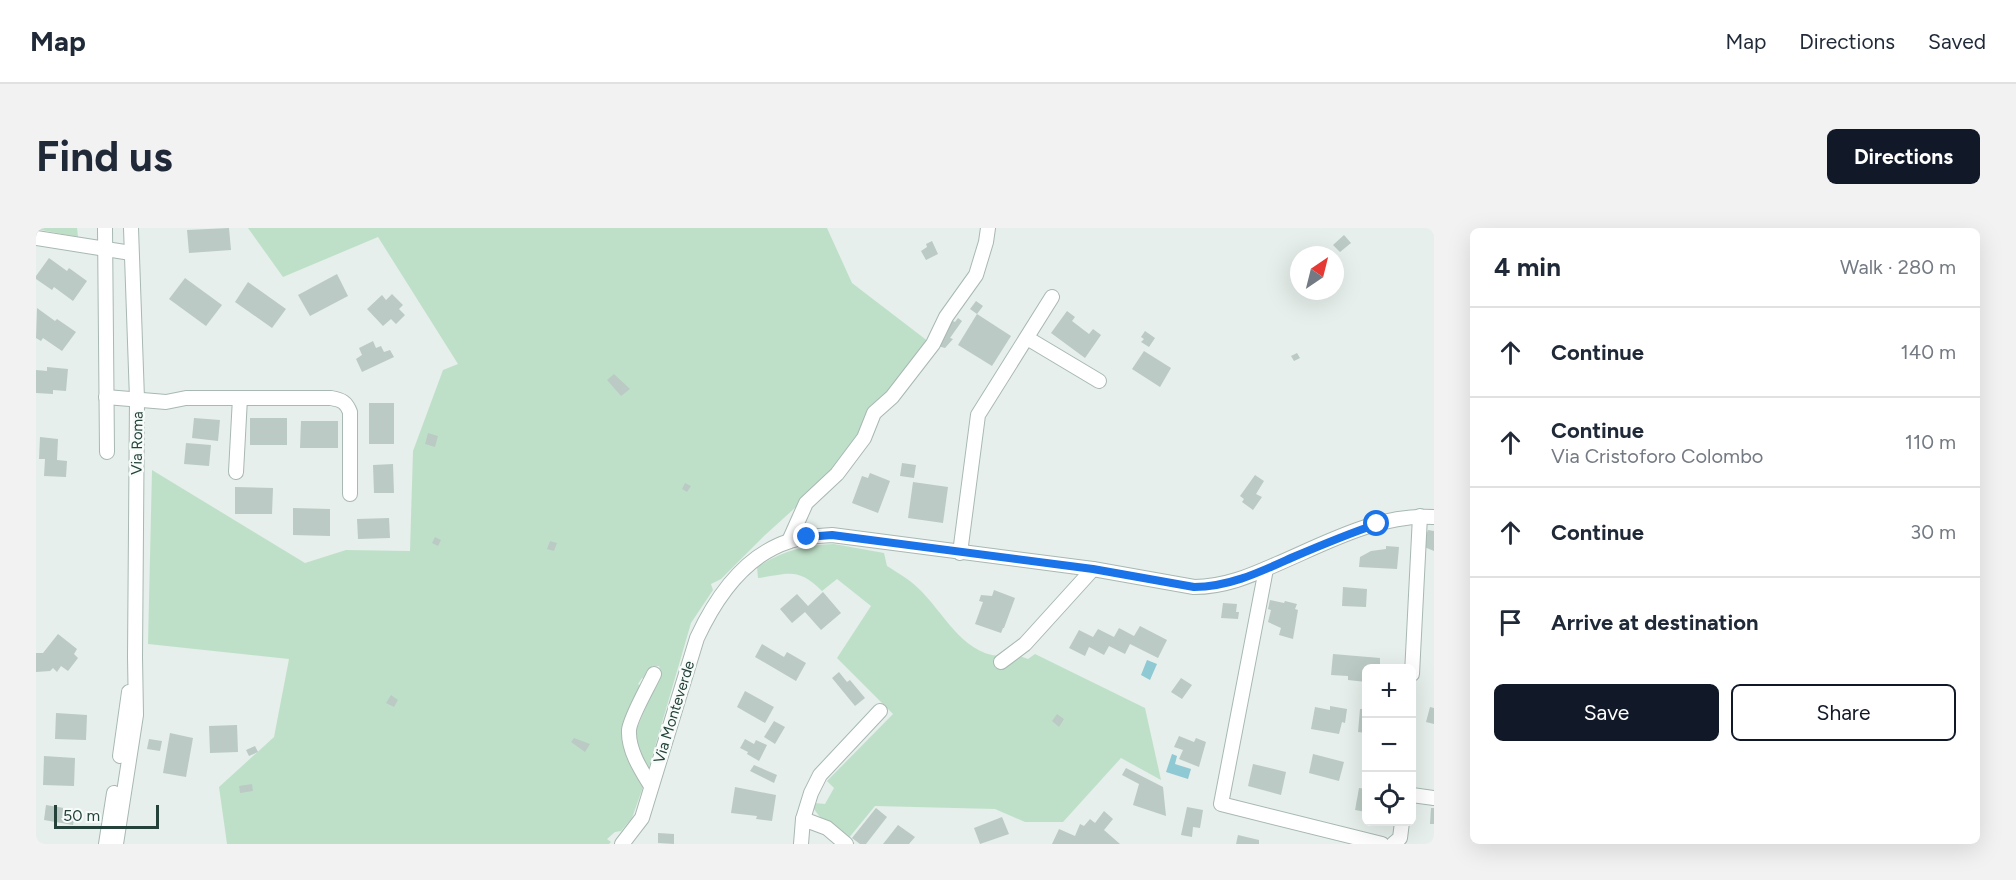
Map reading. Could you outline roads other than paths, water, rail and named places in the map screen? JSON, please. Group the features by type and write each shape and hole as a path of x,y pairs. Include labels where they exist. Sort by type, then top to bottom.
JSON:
{"street":[{"path":"105,228 107,452"},
{"name":"Via Roma","path":"116,844 136,715 137,399 131,228"},
{"path":"789,541 806,503 837,474 864,438 874,413 892,397 933,344 946,317 976,275 984,253 988,228"},
{"path":"36,238 131,254"},
{"path":"960,553 978,416 1052,297"},
{"path":"1027,338 1100,381"},
{"path":"106,396 166,402 186,398 331,398 347,404 350,412 350,494"},
{"path":"236,472 240,398"},
{"path":"1413,664 1427,516"},
{"name":"Via Monteverde","path":"622,844 642,818 697,638 710,612 739,574 771,549 789,541 832,535 1093,569 1194,587 1211,587 1233,582 1377,524 1427,516"},
{"path":"1000,662 1025,644 1093,569"},
{"path":"1266,569 1221,804 1382,844"},
{"name":"Via Roma","path":"106,844 135,657"},
{"path":"651,786 630,745 629,728 654,674"},
{"path":"801,844 803,819 811,793 820,775 880,711"},
{"path":"1416,796 1434,798"},
{"path":"803,819 827,828 846,844"},
{"path":"1393,844 1400,838 1402,826"}],"water":[{"path":"1147,660 1157,664 1150,680 1141,675"},
{"path":"1172,754 1177,756 1175,764 1191,769 1188,779 1166,772"}]}
